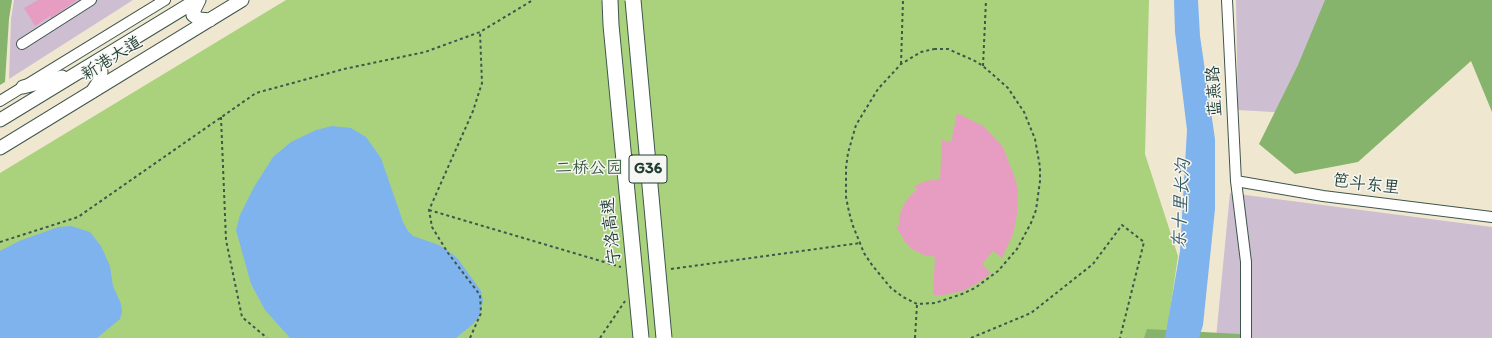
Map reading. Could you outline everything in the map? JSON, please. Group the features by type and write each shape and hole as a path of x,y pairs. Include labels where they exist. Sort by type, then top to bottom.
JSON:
{"highway":[{"name":"宁洛高速","path":"610,0 611,25 641,338"},
{"name":"G36","path":"633,0 664,338"}],"main road":[{"path":"198,0 193,16 199,19 210,20"},
{"name":"新港大道","path":"0,120 198,0"},
{"name":"新港大道","path":"0,148 91,94 242,0"},
{"path":"23,87 93,68 101,72 100,80 91,94"}],"street":[{"path":"22,44 90,0"},
{"path":"0,101 165,0"},
{"name":"蓝燕路","path":"1227,0 1236,181 1246,262 1246,338"},
{"name":"笆斗东里","path":"1236,181 1324,196 1492,217"}],"path":[{"path":"0,242 78,217 256,93 344,69 425,52 480,32 533,0"},
{"path":"901,64 904,0"},
{"path":"983,66 986,0"},
{"path":"470,338 481,313 480,295 448,253 432,227 429,210 473,111 482,83 480,32"},
{"path":"934,49 948,49 983,66 1008,88 1021,106 1035,139 1040,167 1040,181 1036,210 1017,249 987,280 949,300 935,303 917,304 903,297 891,288 868,259 852,226 846,190 848,153 856,126 878,89 901,64 921,52 934,49"},
{"path":"221,117 228,248 242,317 267,338"},
{"path":"971,338 1031,313 1093,264 1122,225 1144,242 1120,338"},
{"path":"600,338 626,299"},
{"path":"915,338 917,304"}],"shaded area":[{"path":"14,0 133,0 9,79 11,19"},
{"path":"1236,0 1334,0 1290,113 1238,110"},
{"path":"1230,193 1492,227 1492,338 1216,338"}],"green space":[{"path":"0,0 12,0 9,19 5,82 0,85"},
{"name":"二桥公园","path":"286,0 1149,0 1145,154 1178,256 1166,338 0,338 0,173"},
{"path":"1325,0 1492,0 1492,112 1471,61 1358,162 1295,174 1259,144 1298,65"},
{"path":"1147,329 1240,334 1240,338 1144,338"}],"water":[{"path":"1174,0 1198,0 1200,36 1215,139 1215,209 1203,325 1199,338 1165,338 1180,251 1187,130 1175,32"},
{"path":"332,126 351,128 366,137 381,158 403,222 408,231 413,236 439,245 451,253 458,259 481,291 483,301 479,317 456,338 290,338 265,310 251,284 236,230 240,215 254,187 273,157 291,142 316,130"},
{"path":"71,226 90,232 101,246 110,266 113,286 121,304 122,312 120,319 97,338 0,338 0,251 19,241 58,227"}],"building":[{"path":"38,0 77,0 51,18 50,16 35,26 24,8"},
{"path":"957,113 983,126 1003,147 1016,181 1018,193 1017,215 1013,234 1002,258 993,251 982,264 991,273 978,283 963,291 943,295 933,295 935,257 924,255 912,249 905,242 896,226 899,225 900,214 905,202 917,189 914,186 926,181 940,179 942,140 951,142"}],"water label":[{"name":"东十里长沟","path":"1182,204"}]}
